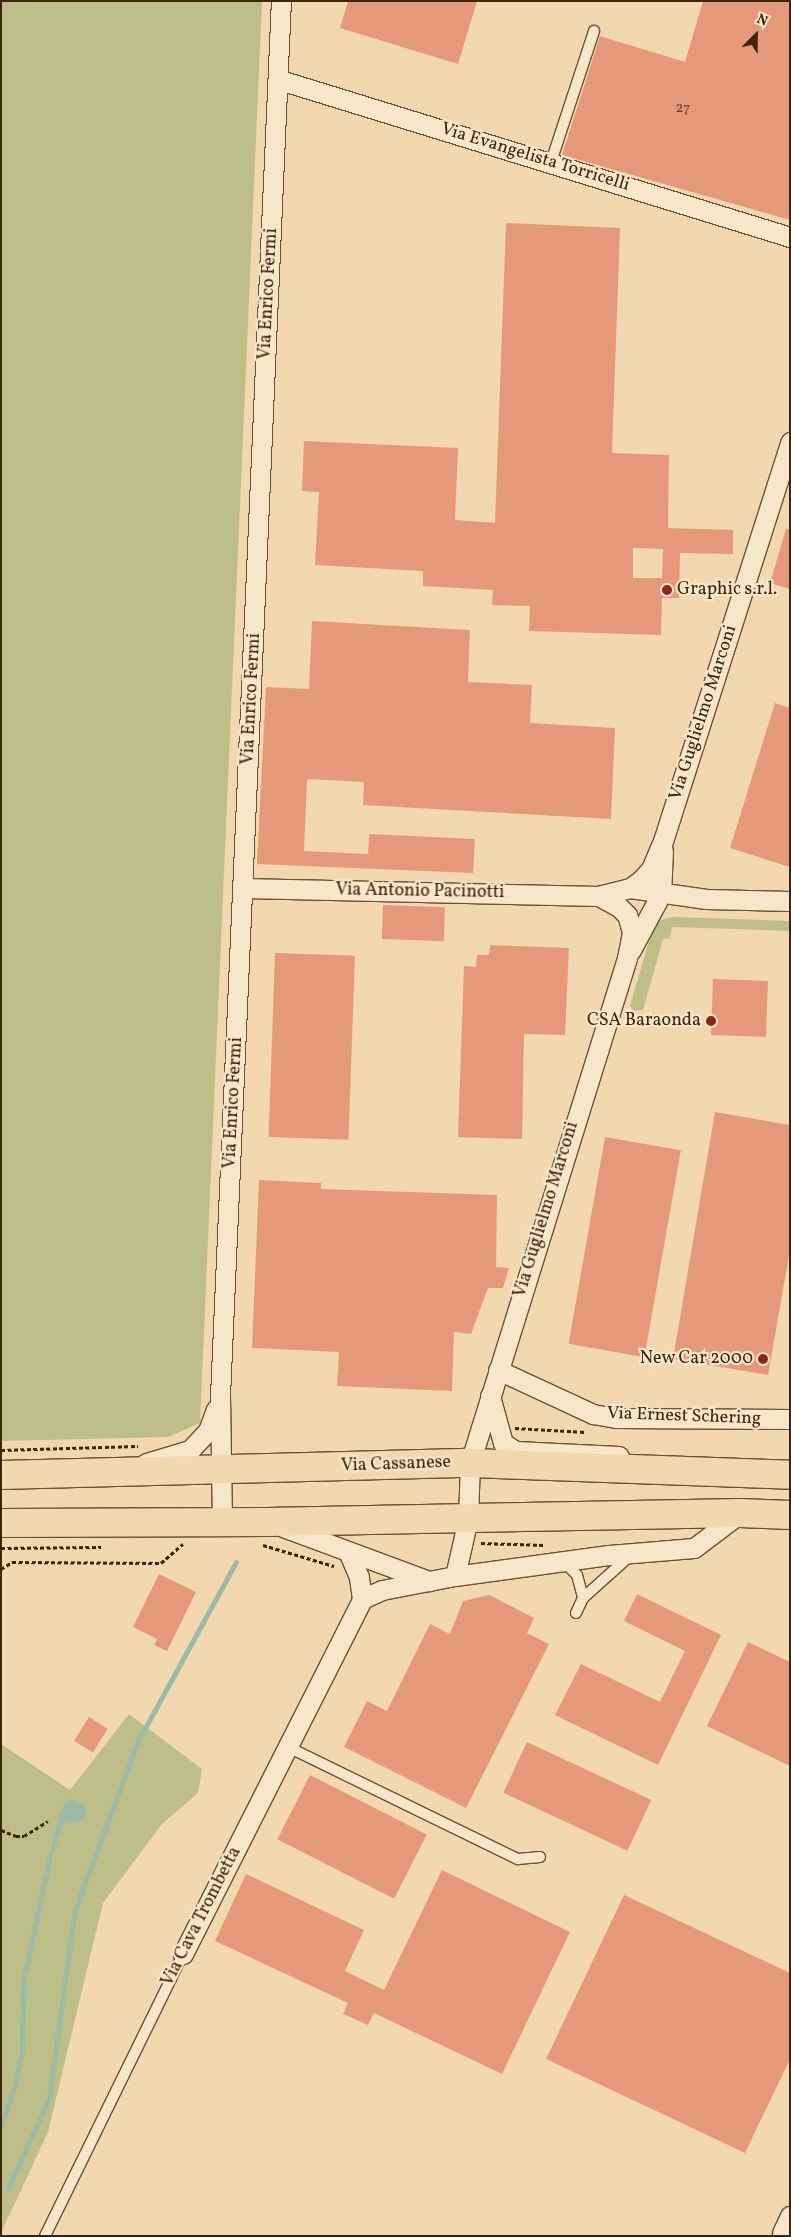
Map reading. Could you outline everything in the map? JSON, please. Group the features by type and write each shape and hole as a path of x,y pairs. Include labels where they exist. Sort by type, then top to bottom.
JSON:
{"main road":[{"name":"Via Cassanese","path":"1,1475 470,1463 790,1475"},
{"path":"1,1523 211,1523 740,1513 790,1515"}],"street":[{"name":"Via Enrico Fermi","path":"211,1523 221,1470 220,1396 280,80 281,1"},
{"name":"Via Evangelista Torricelli","path":"280,80 790,237"},
{"name":"Via Guglielmo Marconi","path":"598,896 630,888 651,869 663,841 790,442"},
{"name":"Via Guglielmo Marconi","path":"627,958 661,894 663,841"},
{"name":"Via Antonio Pacinotti","path":"243,888 598,896"},
{"path":"630,888 706,899 790,901"},
{"name":"Via Guglielmo Marconi","path":"456,1576 468,1519 470,1463 627,958 632,932 627,915 619,906 598,896"},
{"name":"Via Ernest Schering","path":"498,1370 593,1414 616,1418 790,1419"},
{"name":"Via Enrico Fermi","path":"119,1472 190,1450 208,1431 220,1396"},
{"path":"490,1396 503,1443 516,1451 623,1457 650,1470"},
{"path":"348,1551 359,1577 362,1599 382,1590 456,1576 563,1561 694,1548 740,1513"},
{"path":"267,1522 430,1581"},
{"name":"Via Cava Trombetta","path":"183,1954 362,1599"},
{"path":"782,2233 790,2216"}],"lane":[{"path":"551,162 594,31"},
{"path":"576,1612 583,1598 634,1553"},
{"path":"563,1561 577,1575 583,1598"},
{"path":"288,1747 518,1859 540,1857"},
{"name":"Via Cava Trombetta","path":"45,2236 183,1954"}],"path":[{"path":"1,1569 12,1562 161,1563 171,1557 211,1523"},
{"path":"1,1830 16,1836 24,1836 48,1821"}],"green space":[{"path":"1,1 262,1 200,1423 168,1437 1,1441"},
{"path":"673,917 790,921 790,931 672,927 670,938 663,939 643,1010 632,1011 630,1006 653,927 661,920"},
{"path":"129,1714 202,1769 198,1793 162,1824 103,1903 48,2132 1,2233 1,1744 70,1790"}],"shaded area":[{"path":"71,1799 84,1804 87,1815 81,1821 64,1824 48,1865 58,1817 65,1802"}],"building":[{"path":"348,1 477,1 458,64 340,28"},
{"path":"703,1 790,1 790,220 562,155 600,36 685,62"},
{"path":"506,223 620,228 612,453 669,455 668,528 733,530 733,554 680,553 679,598 662,598 661,635 529,631 530,606 492,605 493,590 423,586 423,571 315,565 319,492 302,491 304,441 458,448 455,520 495,523","holes":["633,548 663,549 662,578 633,578"]},
{"path":"786,529 790,529 790,589 770,583"},
{"path":"312,621 470,630 468,682 532,685 530,723 615,728 611,819 363,805 364,782 307,779 304,851 368,854 369,834 475,839 473,873 257,864 266,687 309,689"},
{"path":"775,703 790,708 790,867 730,848"},
{"path":"383,905 445,907 444,941 382,939"},
{"path":"490,945 569,948 565,1035 524,1034 522,1139 458,1137 464,966 476,967 477,955 489,955"},
{"path":"275,953 355,956 349,1140 269,1137"},
{"path":"713,979 768,981 766,1037 711,1035"},
{"path":"715,1112 790,1125 790,1250 768,1375 673,1359"},
{"path":"605,1137 681,1150 644,1357 569,1344"},
{"path":"259,1180 321,1183 321,1189 497,1195 496,1267 509,1268 503,1288 488,1288 471,1334 454,1332 452,1391 337,1386 339,1352 252,1348"},
{"path":"159,1574 196,1592 167,1651 154,1645 157,1639 133,1627"},
{"path":"637,1594 721,1635 658,1765 555,1715 581,1664 660,1702 685,1651 624,1621"},
{"path":"489,1595 534,1618 527,1633 549,1644 466,1808 344,1747 367,1701 387,1711 430,1624 450,1634 463,1601"},
{"path":"748,1642 790,1662 790,1766 707,1726"},
{"path":"89,1717 108,1729 93,1752 74,1741"},
{"path":"527,1742 651,1800 627,1851 503,1793"},
{"path":"310,1775 427,1834 394,1899 277,1839"},
{"path":"442,1870 570,1932 502,2074 374,2013 368,2025 343,2014 348,2003 215,1941 246,1874 364,1930 345,1971 384,1990"},
{"path":"624,1895 790,1973 790,2059 745,2153 546,2059"}],"waterway":[{"path":"8,2188 49,2099 74,1913 79,1899 138,1741 236,1562"},
{"path":"1,2127 15,2084 22,2050 23,1984 49,1859"}],"place":[{"name":"Graphic s.r.l.","path":"667,590"},
{"name":"CSA Baraonda","path":"711,1021"},
{"name":"New Car 2000","path":"763,1359"}]}
